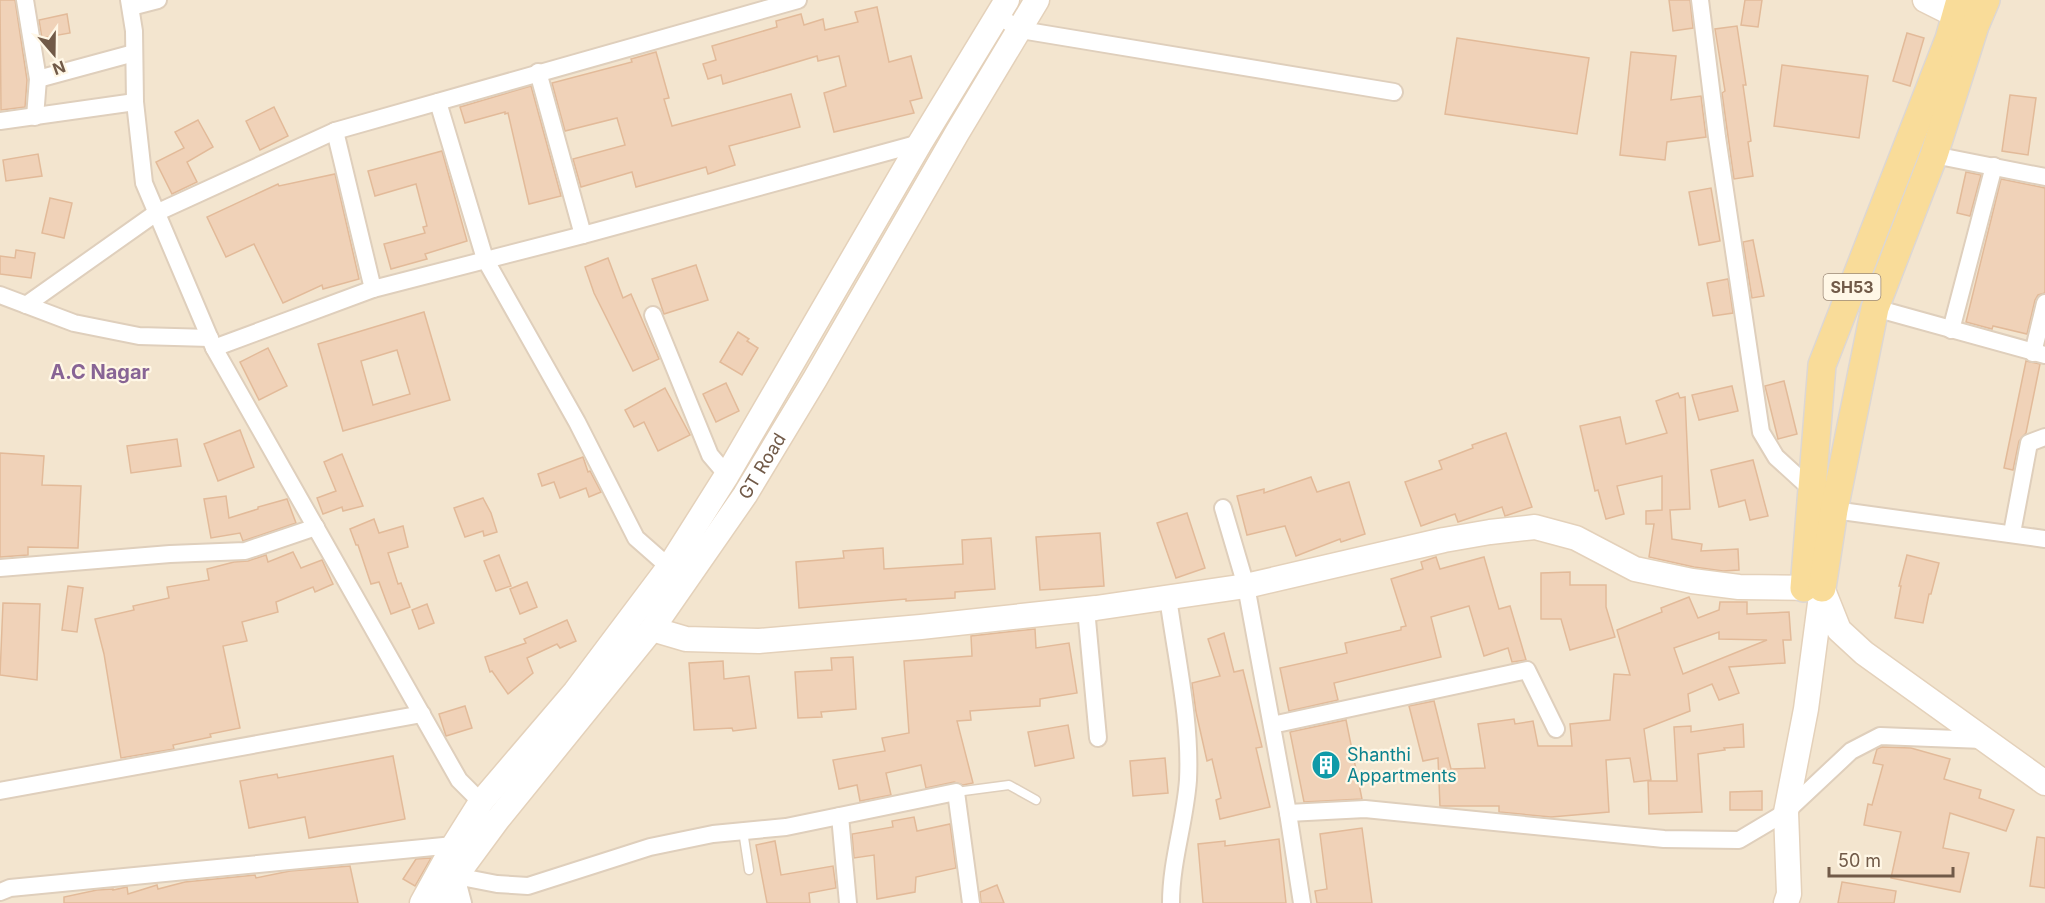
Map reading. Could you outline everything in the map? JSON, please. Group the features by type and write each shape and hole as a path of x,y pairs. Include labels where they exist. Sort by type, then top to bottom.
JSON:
{"main road":[{"name":"GT Road","path":"443,903 456,876 498,819 652,629 745,495 1037,0"},
{"path":"1925,0 1971,8"},
{"path":"422,903 481,802 575,692 669,567 728,475 1002,8"},
{"name":"SH53","path":"1813,588 1812,490 1822,365 1945,50 1971,8"},
{"name":"SH53","path":"1813,588 1834,510 1875,308 1934,155 1971,8"},
{"path":"652,629 686,639 759,641 921,627 1086,609 1246,586 1444,540 1535,527 1576,538 1635,569 1692,581 1739,587 1813,588"},
{"path":"1813,588 1839,630 1864,653 2045,783"},
{"path":"1786,903 1789,894 1786,812 1806,709 1813,588"}],"street":[{"path":"25,0 38,79 35,117"},
{"path":"158,0 130,4 135,102 144,183 156,213 212,343 459,780 481,802"},
{"path":"26,304 156,213 335,131 798,0"},
{"path":"1700,0 1717,137 1761,432 1776,457 1834,510 2045,538"},
{"path":"1002,8 1021,30 1394,92"},
{"path":"38,79 134,53"},
{"path":"538,72 583,235"},
{"path":"0,121 135,102"},
{"path":"438,102 485,260 576,422 636,538 669,567"},
{"path":"335,131 373,289"},
{"path":"0,295 74,323 139,336 212,343 373,289 583,235 921,143"},
{"path":"1934,155 2045,177"},
{"path":"1951,330 1994,166"},
{"path":"1875,308 2039,354 2045,303"},
{"path":"653,315 710,455 728,475"},
{"path":"2013,533 2029,443 2045,437"},
{"path":"1223,508 1246,586 1288,813 1302,903"},
{"path":"0,567 170,554 245,551 316,527"},
{"path":"1168,597 1186,722 1188,781 1171,881 1171,903"},
{"path":"1086,609 1098,738"},
{"path":"1272,726 1527,670 1556,729"},
{"path":"0,791 422,714"},
{"path":"1288,813 1365,809 1664,839 1739,840 1786,812 1851,751 1880,736 1984,740"},
{"path":"463,903 456,876 497,884 528,886 650,847 713,834 786,826 956,792 971,903"},
{"path":"840,816 848,903"},
{"path":"0,892 10,888 454,845"}],"lane":[{"path":"956,792 1009,785 1036,800"},
{"path":"743,831 749,870"}],"shaded area":[{"path":"0,0 2045,0 2045,903 0,903"}],"building":[{"path":"0,0 15,0 27,80 25,107 1,110"},
{"path":"1669,0 1690,0 1693,28 1673,31"},
{"path":"1745,0 1762,0 1758,27 1741,25"},
{"path":"877,7 889,62 911,56 922,98 910,101 914,113 834,132 824,93 846,86 839,56 818,61 817,56 723,84 721,75 708,79 703,64 716,60 712,46 777,27 776,21 801,14 804,25 823,19 825,30 858,22 855,12"},
{"path":"67,14 70,33 42,38 39,20"},
{"path":"1737,26 1746,85 1743,85 1751,141 1748,142 1753,176 1734,179 1722,93 1725,91 1715,29"},
{"path":"1907,33 1924,38 1910,86 1893,81"},
{"path":"1457,38 1589,58 1577,134 1445,114"},
{"path":"656,52 669,98 664,99 672,126 791,94 800,127 729,146 735,165 708,174 706,167 636,187 632,172 581,187 573,159 625,145 617,118 565,131 552,83 632,62 631,59"},
{"path":"1631,52 1676,56 1671,100 1701,96 1706,137 1667,142 1665,160 1620,155"},
{"path":"1782,65 1868,76 1859,138 1774,126"},
{"path":"531,86 561,196 529,204 508,113 465,123 460,107"},
{"path":"2010,95 2036,98 2028,155 2002,151"},
{"path":"274,107 288,136 260,150 246,121"},
{"path":"198,120 213,147 187,162 197,182 172,194 156,162 184,148 175,132"},
{"path":"442,151 467,241 425,254 427,259 391,269 384,244 425,233 423,227 427,226 416,184 375,196 368,171"},
{"path":"38,154 42,176 6,181 3,160"},
{"path":"1966,172 1981,175 1970,216 1957,213"},
{"path":"335,174 359,279 323,289 322,285 283,303 254,244 226,257 207,217 278,184 279,186"},
{"path":"2001,179 2045,188 2045,293 2038,295 2035,300 2027,334 1993,326 1992,329 1966,322"},
{"path":"1711,188 1720,241 1699,245 1689,192"},
{"path":"50,198 72,203 64,238 42,233"},
{"path":"1753,240 1764,296 1752,298 1743,242"},
{"path":"16,250 35,253 31,278 0,274 0,256 15,258"},
{"path":"608,258 623,298 631,294 659,359 633,371 594,293 585,267"},
{"path":"696,265 708,300 664,314 652,279"},
{"path":"1728,279 1733,313 1713,316 1707,283"},
{"path":"424,312 450,400 343,431 318,344","holes":["397,350 410,394 373,405 361,361"]},
{"path":"738,332 758,348 742,375 720,362"},
{"path":"268,348 287,386 259,400 240,362"},
{"path":"2026,361 2040,364 2026,433 2019,441 2013,470 2004,468"},
{"path":"1784,381 1797,434 1778,439 1765,386"},
{"path":"726,383 739,411 716,422 703,394"},
{"path":"1732,386 1738,411 1699,420 1692,395"},
{"path":"665,388 690,435 658,451 644,422 634,427 625,410"},
{"path":"1678,393 1680,398 1685,397 1690,509 1670,510 1672,539 1702,544 1701,551 1738,549 1739,570 1723,571 1694,567 1649,557 1654,524 1646,524 1646,511 1662,510 1662,476 1617,486 1624,514 1606,519 1598,490 1595,491 1580,426 1620,417 1626,444 1667,433 1656,401"},
{"path":"240,430 254,467 218,481 204,444"},
{"path":"1506,433 1532,507 1505,516 1502,507 1458,522 1455,514 1421,526 1405,482 1442,469 1439,461 1473,448 1472,445"},
{"path":"177,439 181,466 131,473 127,446"},
{"path":"0,453 44,456 42,485 81,486 78,548 28,547 28,555 0,557"},
{"path":"342,454 363,506 343,511 342,507 323,514 317,498 336,491 324,462"},
{"path":"583,457 588,472 590,471 601,492 589,497 586,488 560,498 554,482 542,486 538,474"},
{"path":"1753,460 1768,516 1750,520 1745,500 1719,507 1711,470"},
{"path":"1311,477 1317,492 1349,482 1365,534 1341,542 1340,539 1296,556 1285,526 1247,535 1237,496 1264,489 1264,493"},
{"path":"226,496 229,518 287,499 296,523 243,541 240,533 211,538 204,499"},
{"path":"483,498 497,532 484,536 483,531 465,537 454,508"},
{"path":"1187,513 1205,568 1176,578 1157,523"},
{"path":"374,519 379,533 403,526 408,547 388,553 398,584 401,583 410,607 391,614 379,582 371,584 350,529"},
{"path":"1100,533 1104,586 1040,590 1036,537"},
{"path":"991,538 995,589 955,592 955,598 906,601 906,599 799,608 796,562 844,558 843,551 883,548 884,569 963,564 962,540"},
{"path":"293,552 301,568 322,560 333,584 315,592 313,587 276,602 278,612 242,622 247,641 223,646 240,728 173,745 174,749 121,758 104,654 95,619 134,610 133,606 169,598 167,587 209,580 207,569 266,555 268,562"},
{"path":"499,555 511,586 496,591 484,561"},
{"path":"1907,555 1939,563 1923,623 1895,618 1901,586 1899,586"},
{"path":"1436,557 1440,569 1484,557 1499,609 1510,606 1526,660 1512,662 1508,648 1484,656 1469,606 1431,617 1441,657 1334,683 1338,700 1289,711 1280,668 1347,653 1345,643 1401,630 1401,627 1406,626 1391,579 1423,569 1421,562"},
{"path":"1570,572 1570,585 1606,585 1606,607 1615,637 1570,650 1561,619 1541,619 1541,573"},
{"path":"527,582 537,607 520,614 510,589"},
{"path":"68,586 83,588 77,632 62,630"},
{"path":"1689,597 1698,618 1719,610 1720,602 1747,602 1747,614 1789,612 1791,640 1783,640 1785,663 1729,667 1739,693 1719,700 1712,684 1688,694 1690,711 1644,729 1651,780 1634,782 1630,758 1606,760 1609,812 1551,817 1499,812 1499,806 1440,806 1438,758 1423,761 1409,706 1434,701 1451,769 1485,768 1478,724 1514,719 1515,724 1533,721 1538,746 1572,746 1570,724 1610,720 1614,674 1630,675 1617,630 1662,612 1661,608","holes":["1719,632 1719,639 1767,640 1683,674 1674,648"]},
{"path":"3,603 40,604 37,680 0,675"},
{"path":"427,604 434,623 419,629 412,610"},
{"path":"567,620 576,641 560,648 557,644 527,658 533,673 508,694 492,671 490,672 485,657 526,643 524,639"},
{"path":"1035,629 1036,648 1069,643 1077,693 1040,699 1040,706 970,711 971,720 957,721 973,783 963,785 954,782 926,788 921,765 886,773 891,795 860,801 857,785 839,789 833,760 885,751 882,738 909,733 904,661 972,656 971,636"},
{"path":"1224,633 1234,672 1243,670 1262,747 1256,748 1270,807 1220,819 1216,800 1221,798 1212,759 1207,761 1192,683 1220,676 1208,639"},
{"path":"853,657 856,709 821,712 822,717 798,718 795,672 832,670 831,658"},
{"path":"723,661 724,679 749,676 756,728 733,731 732,728 694,730 689,663"},
{"path":"465,706 472,728 446,736 439,714"},
{"name":"Shanthi Appartments","path":"1346,720 1362,799 1304,802 1290,732"},
{"path":"1743,724 1744,747 1724,748 1725,750 1698,754 1702,812 1649,814 1648,781 1677,781 1674,727 1691,726 1691,732"},
{"path":"1068,725 1074,758 1035,766 1028,732"},
{"path":"1882,747 1911,748 1950,759 1944,779 1981,790 1979,798 2014,810 2006,831 1950,813 1943,848 1969,853 1960,892 1891,878 1901,832 1864,825 1868,804 1872,805 1883,765 1873,763 1877,749"},
{"path":"393,756 405,819 309,838 305,817 249,828 240,781 277,774 278,778"},
{"path":"1165,758 1168,793 1133,796 1130,761"},
{"path":"1762,791 1762,810 1730,810 1730,792"},
{"path":"914,817 917,831 950,824 956,868 916,877 915,892 877,899 874,855 854,858 852,834 893,827 892,821"},
{"path":"1362,828 1372,903 1317,903 1315,891 1327,889 1320,834"},
{"path":"2037,837 2045,838 2045,888 2030,886"},
{"path":"1279,839 1286,903 1203,903 1198,844 1225,841 1225,846"},
{"path":"775,841 781,875 833,866 836,888 809,893 810,903 767,903 756,845"},
{"path":"431,858 415,886 403,879 416,859"},
{"path":"350,866 358,903 64,903 64,897 97,890 127,887 128,894 157,885 158,889 185,882 255,875 256,878 290,871"},
{"path":"1842,882 1896,891 1894,903 1838,903"},
{"path":"997,885 1004,903 981,903 980,892"}],"place":[{"name":"Shanthi Appartments","path":"1326,765"}],"district":[{"name":"A.C Nagar","path":"100,372"}]}
